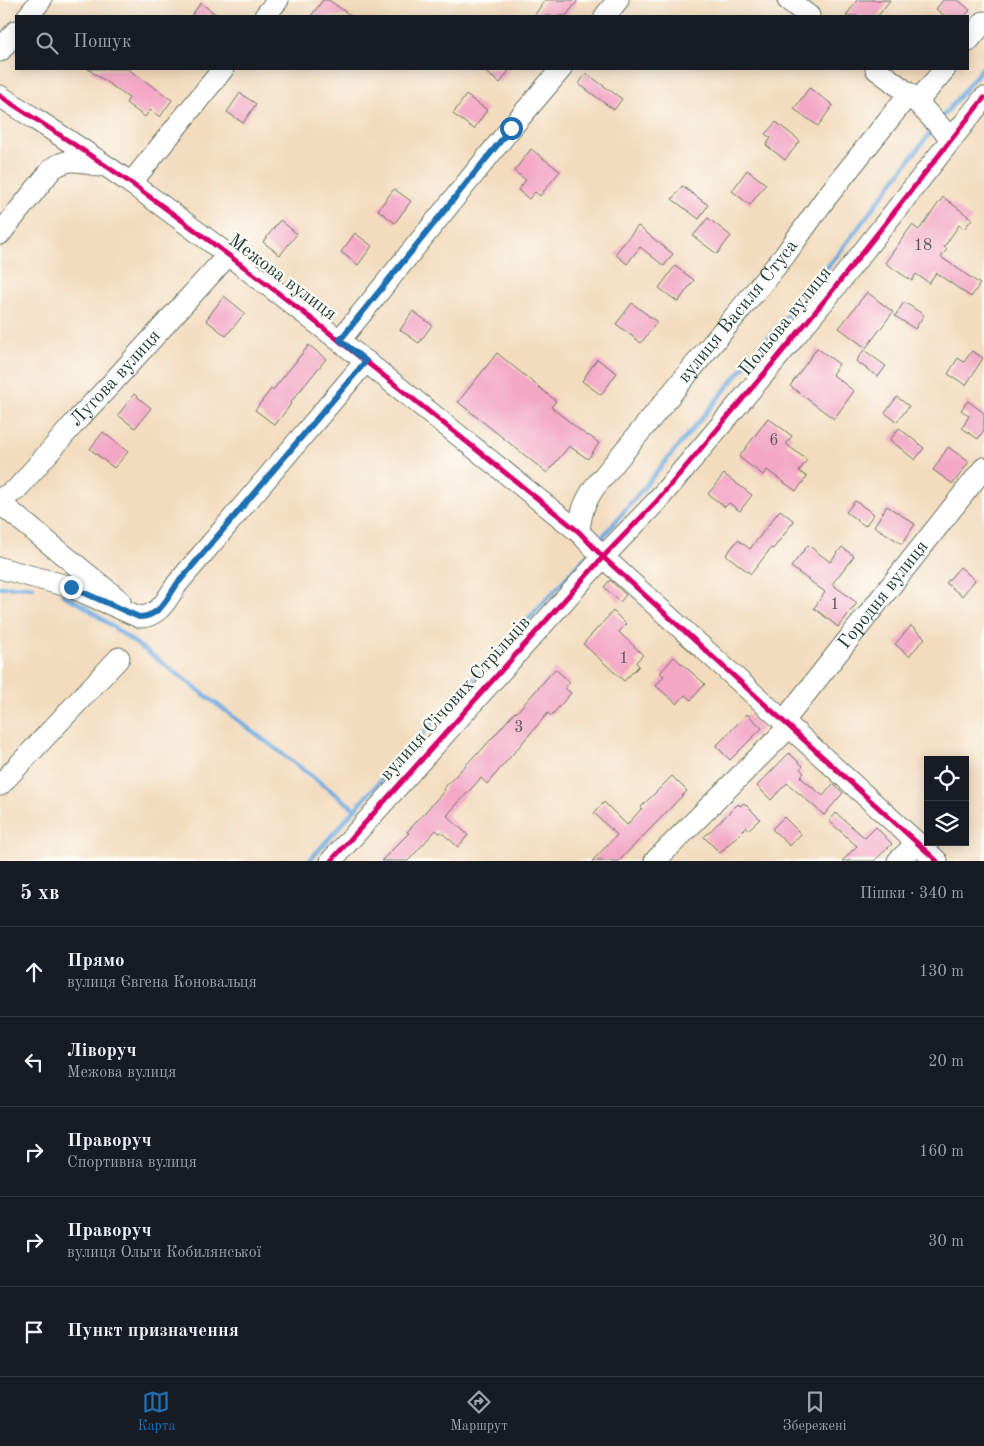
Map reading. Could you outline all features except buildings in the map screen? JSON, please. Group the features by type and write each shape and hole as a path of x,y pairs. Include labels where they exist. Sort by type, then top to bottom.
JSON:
{"street":[{"path":"29,15 41,0"},
{"path":"266,15 278,0"},
{"path":"606,15 618,0"},
{"path":"788,0 808,15"},
{"path":"969,41 984,22"},
{"path":"0,51 15,32"},
{"path":"130,183 222,70"},
{"path":"340,340 560,70"},
{"path":"877,70 913,98 951,138"},
{"name":"вулиця Василя Стуса","path":"579,532 580,517 585,503 618,457 785,255 825,199 913,98 944,70"},
{"name":"Межова вулиця","path":"0,96 130,183 228,255 340,340 579,532 603,558 936,861"},
{"name":"Польова вулиця","path":"603,558 656,502 768,369 984,98"},
{"path":"0,234 52,169 60,163 68,161 86,163 110,170"},
{"name":"Лугова вулиця","path":"0,498 16,490 78,419 228,255"},
{"path":"0,568 71,587 134,615 147,617 155,613 162,607 177,584 366,361"},
{"name":"Городня вулиця","path":"655,861 786,724 984,468"},
{"path":"0,503 134,615"},
{"name":"вулиця Січових Стрільців","path":"331,861 603,558"},
{"path":"0,785 119,658"},
{"path":"898,861 917,843"}],"waterway":[{"path":"943,116 984,66"},
{"path":"600,540 839,253 930,133"},
{"path":"309,861 396,763 589,553"},
{"path":"0,587 33,587"},
{"path":"63,595 84,606 156,658 355,809"}],"cycle path":[{"path":"0,96 116,173 246,268 579,532 603,557 937,861"},
{"path":"331,861 603,557 656,502 829,295 984,98"}],"route":[{"path":"71,587 139,617 147,617 162,607 177,584 366,361 340,340 511,128"}]}
